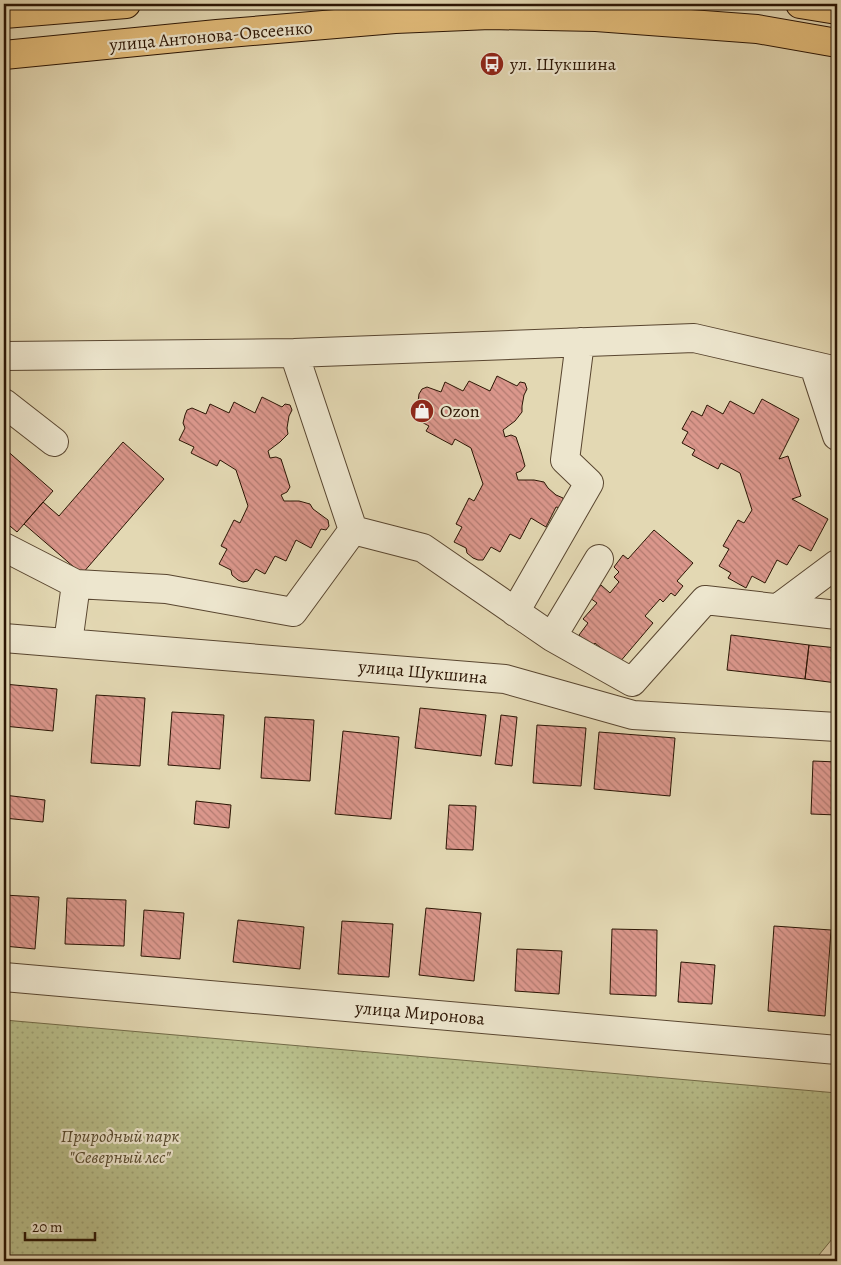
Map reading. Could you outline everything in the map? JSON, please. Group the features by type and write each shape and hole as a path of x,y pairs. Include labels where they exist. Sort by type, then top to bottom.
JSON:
{"highway":[{"path":"4,14 126,4"},
{"path":"800,4 837,10"},
{"name":"улица Антонова-Овсеенко","path":"4,55 395,19 490,15 596,17 757,29 837,43"},
{"path":"837,19 833,24 833,30 837,35"}],"street":[{"path":"4,356 294,353 694,338 826,368 837,436"},
{"path":"516,612 589,482 565,460 580,342"},
{"path":"294,353 353,530"},
{"path":"4,403 54,442"},
{"path":"353,530 423,548 552,637 632,682 705,600 837,615"},
{"path":"4,547 76,584 166,589 293,612 353,530"},
{"path":"552,637 599,559"},
{"path":"778,608 837,564"},
{"path":"68,643 76,584"},
{"name":"улица Шукшина","path":"4,638 505,679 633,715 837,727"},
{"name":"улица Миронова","path":"4,976 837,1050"}],"green space":[{"name":"Природный парк \"Северный лес\"","path":"4,1020 837,1093 837,1233 814,1261 4,1261"}],"building":[{"path":"497,376 517,386 520,382 525,383 527,389 524,395 522,412 515,421 503,430 505,437 511,435 516,437 521,452 525,466 516,473 518,480 544,482 556,495 563,498 564,504 561,508 556,507 546,527 531,518 520,539 510,534 500,552 491,547 483,560 478,560 467,553 466,548 454,542 462,527 456,524 469,498 474,501 483,484 471,448 455,439 452,445 426,431 429,426 414,418 420,406 418,402 422,389 427,387 441,392 445,382 463,391 469,381 490,391"},
{"path":"262,397 282,407 285,404 290,405 292,410 287,428 288,434 268,451 270,458 276,457 281,459 290,487 287,492 281,495 284,501 299,501 310,504 313,509 328,520 329,526 326,530 321,529 311,548 296,540 286,561 275,556 265,574 256,569 248,581 243,582 232,575 231,570 219,564 227,549 221,546 234,520 240,523 248,506 236,470 220,460 217,466 191,453 194,447 179,440 185,428 183,423 187,410 192,408 206,414 210,404 229,413 234,402 255,413"},
{"path":"762,399 799,419 779,459 788,456 801,496 792,499 828,519 811,551 799,545 787,565 777,560 765,583 752,576 746,588 728,578 731,573 719,566 729,549 723,546 738,520 744,523 752,510 740,473 721,463 718,469 692,455 695,450 682,443 688,432 682,429 692,411 702,416 707,405 723,414 730,401 754,414"},
{"path":"123,442 164,479 82,574 24,524 43,502 59,516"},
{"path":"4,448 53,491 17,532 4,521"},
{"path":"654,530 693,563 677,581 683,586 675,596 671,593 663,602 660,599 645,616 653,623 619,663 595,643 592,646 579,635 588,623 583,619 597,603 590,598 601,585 610,593 619,582 614,577 619,572 614,567 623,555 628,559"},
{"path":"731,635 809,645 805,679 727,670"},
{"path":"809,645 837,648 837,683 805,679"},
{"path":"4,684 57,689 53,731 4,726"},
{"path":"96,695 145,698 140,766 91,763"},
{"path":"420,708 486,715 481,756 415,748"},
{"path":"172,712 224,715 220,769 168,765"},
{"path":"501,715 517,717 512,766 495,764"},
{"path":"265,717 314,720 310,781 261,778"},
{"path":"537,725 586,728 581,786 533,783"},
{"path":"343,731 399,737 391,819 335,814"},
{"path":"599,732 675,738 670,796 594,789"},
{"path":"813,761 837,762 837,815 811,814"},
{"path":"4,795 45,800 43,822 4,818"},
{"path":"196,801 231,805 229,828 194,824"},
{"path":"449,805 476,806 473,850 446,849"},
{"path":"4,895 39,897 35,949 4,946"},
{"path":"67,898 126,900 124,946 65,944"},
{"path":"426,908 481,913 474,981 419,975"},
{"path":"144,910 184,913 180,959 141,956"},
{"path":"238,920 304,927 300,969 233,962"},
{"path":"342,921 393,924 389,977 338,974"},
{"path":"774,926 831,930 825,1016 768,1011"},
{"path":"612,929 657,930 656,996 610,994"},
{"path":"517,949 562,951 559,994 515,991"},
{"path":"681,962 715,965 712,1004 678,1002"}],"place":[{"name":"ул. Шукшина","path":"492,64"},
{"name":"Ozon","path":"422,411"}]}
